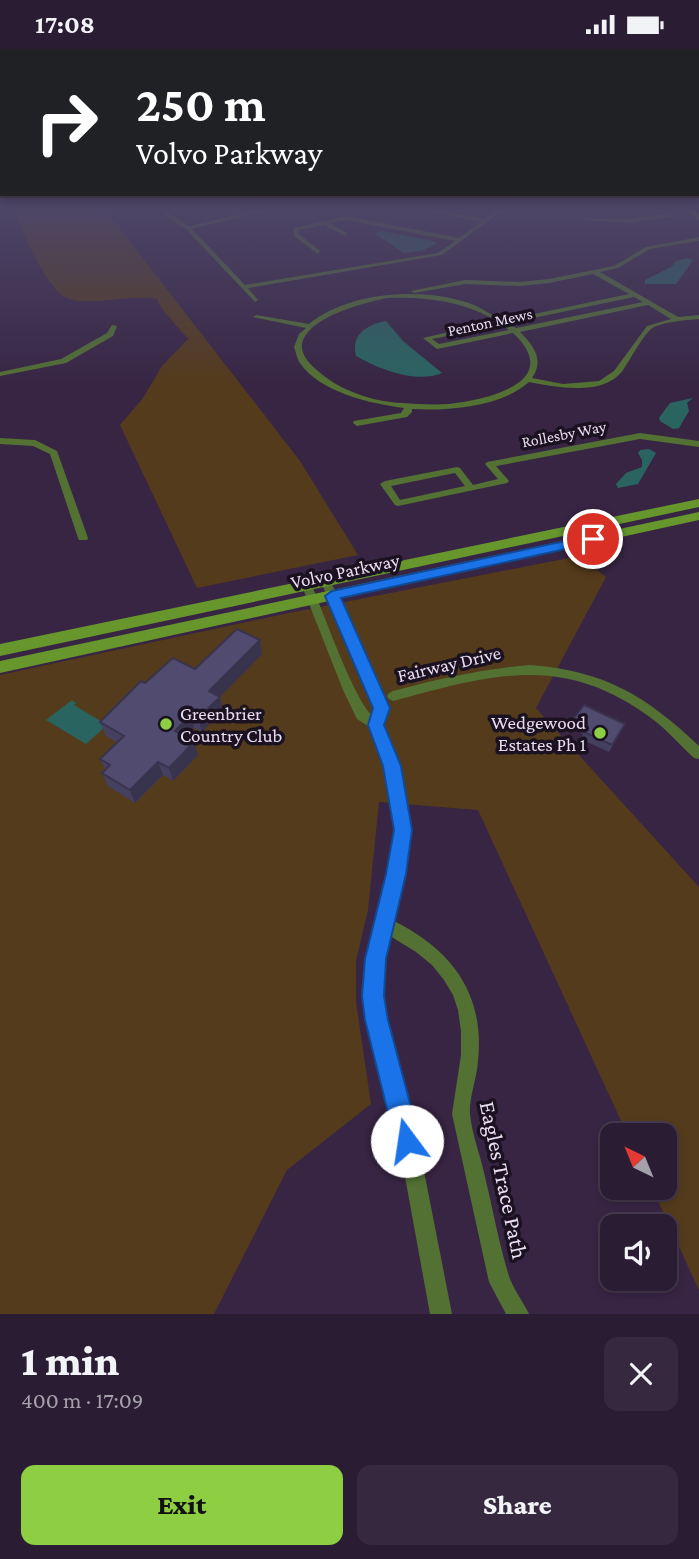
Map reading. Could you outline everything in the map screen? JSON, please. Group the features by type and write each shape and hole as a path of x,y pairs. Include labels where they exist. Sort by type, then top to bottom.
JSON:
{"main road":[{"name":"Volvo Parkway","path":"329,589 699,503"},
{"name":"Volvo Parkway","path":"0,650 310,593 699,516"},
{"name":"Volvo Parkway","path":"0,667 310,593"}],"street":[{"path":"225,267 255,300"},
{"path":"244,287 363,267"},
{"path":"387,296 443,299 475,307 513,331 534,352 535,366 527,379 502,394 478,402 447,406 408,405 371,399 322,379 301,353 300,342 309,326 339,307 387,296 446,285 473,282 528,283 610,267"},
{"path":"595,272 677,319"},
{"path":"443,299 438,293 446,285"},
{"name":"Penton Mews","path":"635,295 426,338 437,347 649,303"},
{"path":"256,317 309,326"},
{"path":"527,379 572,386 610,379 649,327 677,319 699,317"},
{"path":"0,374 63,361 110,334 114,326"},
{"path":"357,423 404,415 408,412 408,405"},
{"name":"Rollesby Way","path":"471,488 457,470 385,484 398,503 471,488 504,481 490,464 515,459 640,436 699,444"},
{"path":"0,441 36,443 54,453 83,538"},
{"path":"329,589 382,708 376,725"},
{"path":"310,593 349,691 362,715 376,725 392,766 400,799 403,830 373,976 376,1020 413,1165 441,1314"},
{"name":"Fairway Drive","path":"393,696 477,674 521,668 551,670 600,683 633,699 661,718 699,754"},
{"name":"Eagles Trace Path","path":"384,924 418,940 444,965 461,993 468,1012 470,1058 462,1093 461,1114 500,1282 517,1314"}],"shaded area":[{"path":"40,267 150,267 300,461 358,555 197,588 120,425 143,398 162,366 188,339 157,299 73,300 58,291"},
{"path":"671,267 688,267 676,284 645,284 645,280"},
{"path":"386,321 403,341 442,373 409,376 375,366 356,356 358,336 367,328"},
{"path":"693,398 687,403 689,411 679,428 673,429 660,421 659,418 670,403"},
{"path":"649,449 656,453 638,484 618,488 616,484 626,473 642,467 638,453 640,450"},
{"name":"Greenbrier Country Club","path":"579,556 606,577 536,708 699,887 699,1290 677,1242 677,1214 664,1214 658,1201 677,1201 677,1123 622,1123 478,810 379,802 368,910 356,961 356,1002 371,1104 287,1170 214,1314 0,1314 0,675 284,614"},
{"path":"72,700 76,703 74,705 107,725 86,744 46,720"}],"building":[{"name":"Greenbrier Country Club","path":"237,629 260,640 209,691 220,697 198,718 191,714 175,731 194,742 169,768 158,762 130,790 102,773 110,765 100,759 124,736 100,722 141,681 145,683 173,658 195,669"},
{"name":"Wedgewood Estates Ph 1","path":"584,705 625,724 612,745 584,732 587,728 577,723 579,721 574,718"}],"place":[{"name":"Greenbrier Country Club","path":"166,724"},
{"name":"Wedgewood Estates Ph 1","path":"600,733"}],"route":[{"path":"407,1141 376,1020 373,996 375,959 396,874 403,830 400,799 392,766 376,725 382,708 332,596 593,539"}]}
